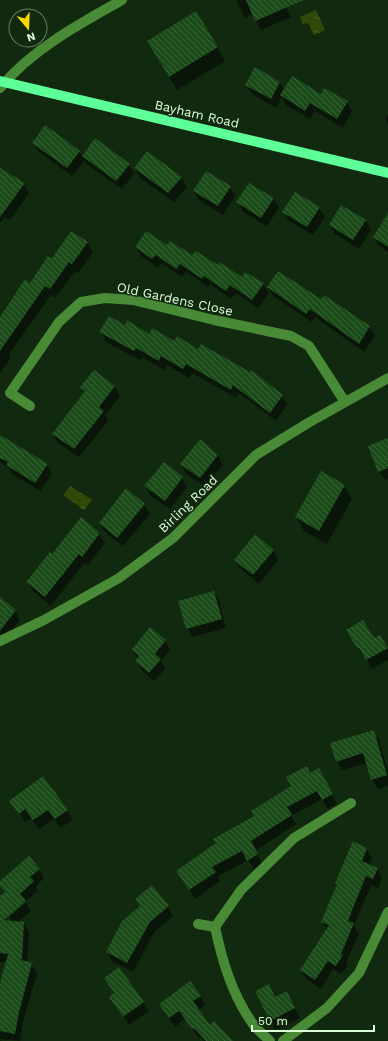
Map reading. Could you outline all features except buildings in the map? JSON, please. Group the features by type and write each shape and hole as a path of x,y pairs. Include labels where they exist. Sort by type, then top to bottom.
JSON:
{"main road":[{"name":"Bayham Road","path":"2,84 388,173"}],"street":[{"path":"2,84 42,48 122,0"},
{"name":"Old Gardens Close","path":"30,406 10,393 59,322 81,302 105,298 133,300 214,320 291,336 309,346 345,402"},
{"name":"Birling Road","path":"0,641 44,620 119,578 173,538 256,455 308,423 388,378"},
{"path":"270,1041 253,1025 239,1002 220,952 215,927 241,890 294,838 351,803"},
{"path":"283,1041 328,1008 359,972 388,912"},
{"path":"198,924 215,927"}],"water":[{"path":"316,10 325,30 314,35 308,23 303,24 300,17"},
{"path":"70,486 92,500 84,510 63,495"}]}
